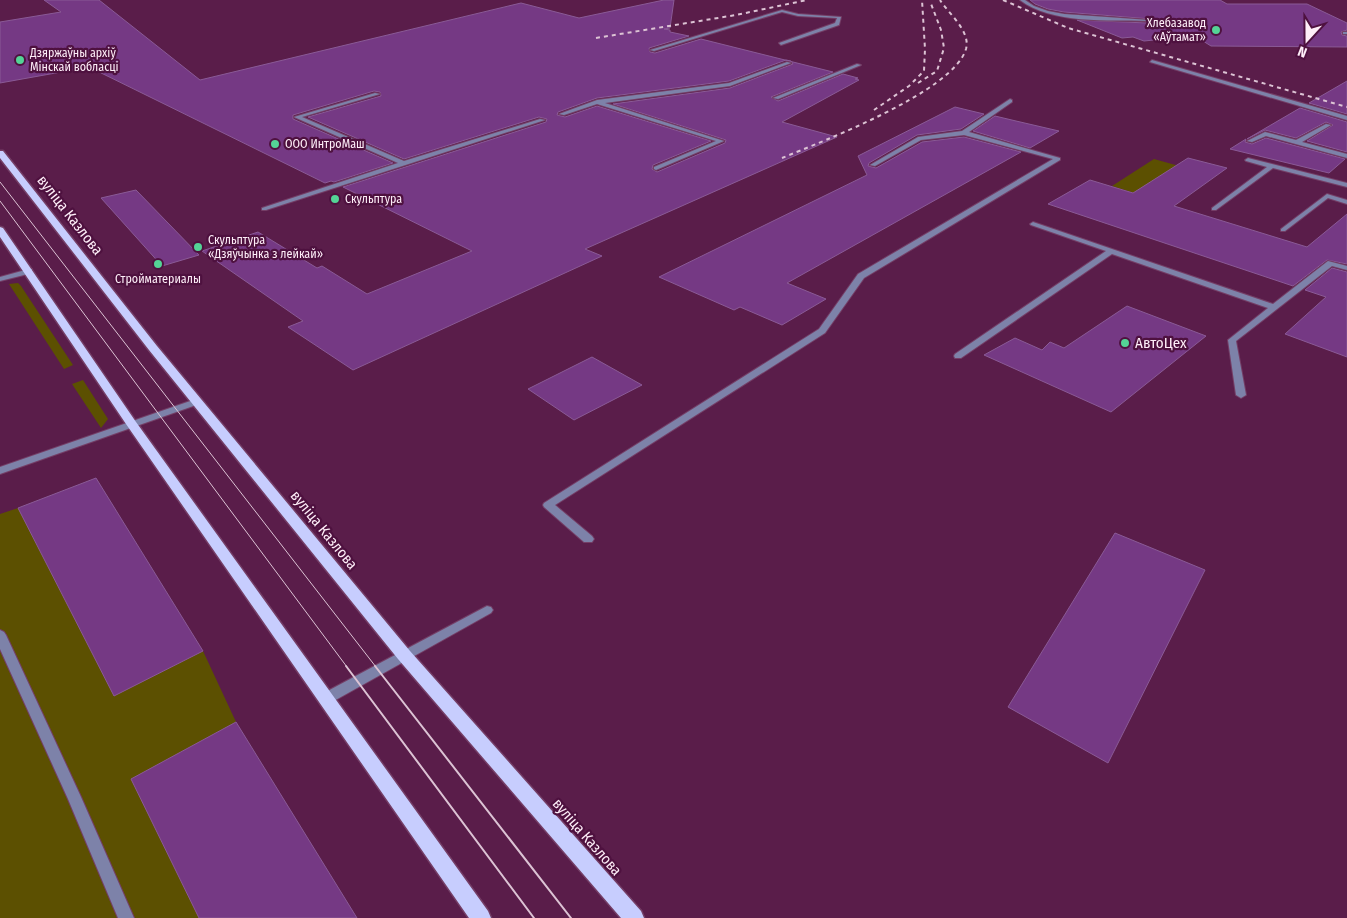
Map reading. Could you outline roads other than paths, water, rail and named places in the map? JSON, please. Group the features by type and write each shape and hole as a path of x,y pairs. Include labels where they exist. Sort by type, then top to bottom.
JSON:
{"main road":[{"name":"вуліца Казлова","path":"0,152 196,402 404,655 634,918"},
{"path":"0,230 132,424 481,918"}],"lane":[{"path":"1022,0 1027,4 1056,14 1147,20"},
{"path":"652,50 782,11 798,15 839,17 837,24 781,44"},
{"path":"1152,61 1347,118"},
{"path":"562,114 597,102 730,84 789,63"},
{"path":"776,98 860,65"},
{"path":"377,94 297,117 404,163"},
{"path":"964,133 1010,101"},
{"path":"597,102 721,141 656,168"},
{"path":"264,209 542,120"},
{"path":"1297,142 1328,125"},
{"path":"588,539 548,505 822,331 861,276 1058,159 964,133 920,138 873,165"},
{"path":"1250,142 1265,134 1347,156"},
{"path":"1248,160 1347,185"},
{"path":"1214,209 1272,166"},
{"path":"1283,230 1327,196 1347,202"},
{"path":"1033,224 1274,307"},
{"path":"958,356 1111,251"},
{"path":"1241,395 1232,340 1331,263 1347,268"},
{"path":"0,279 29,271"},
{"path":"0,471 196,402"},
{"path":"327,698 487,610"},
{"path":"0,635 74,797 126,918"}],"tram line":[{"path":"0,182 376,667"},
{"path":"0,201 347,667"},
{"path":"346,666 534,918"},
{"path":"375,666 571,918"}],"railway":[{"path":"596,38 736,15 807,0"},
{"path":"874,110 909,86 924,71 925,49 922,0"},
{"path":"782,158 855,127 913,98 938,82 956,65 966,49 967,42 962,29 940,0"},
{"path":"1003,0 1068,28 1347,107"},
{"path":"918,83 937,71 944,48 941,30 930,1"}],"place":[{"name":"Хлебазавод «Аўтамат»","path":"1216,30"},
{"name":"Дзяржаўны архіў Мінскай вобласці","path":"20,60"},
{"name":"ООО ИнтроМаш","path":"275,144"},
{"name":"Скульптура","path":"335,199"},
{"name":"Скульптура «Дзяўчынка з лейкай»","path":"198,247"},
{"name":"Стройматериалы","path":"158,264"},
{"name":"АвтоЦех","path":"1125,343"}]}
